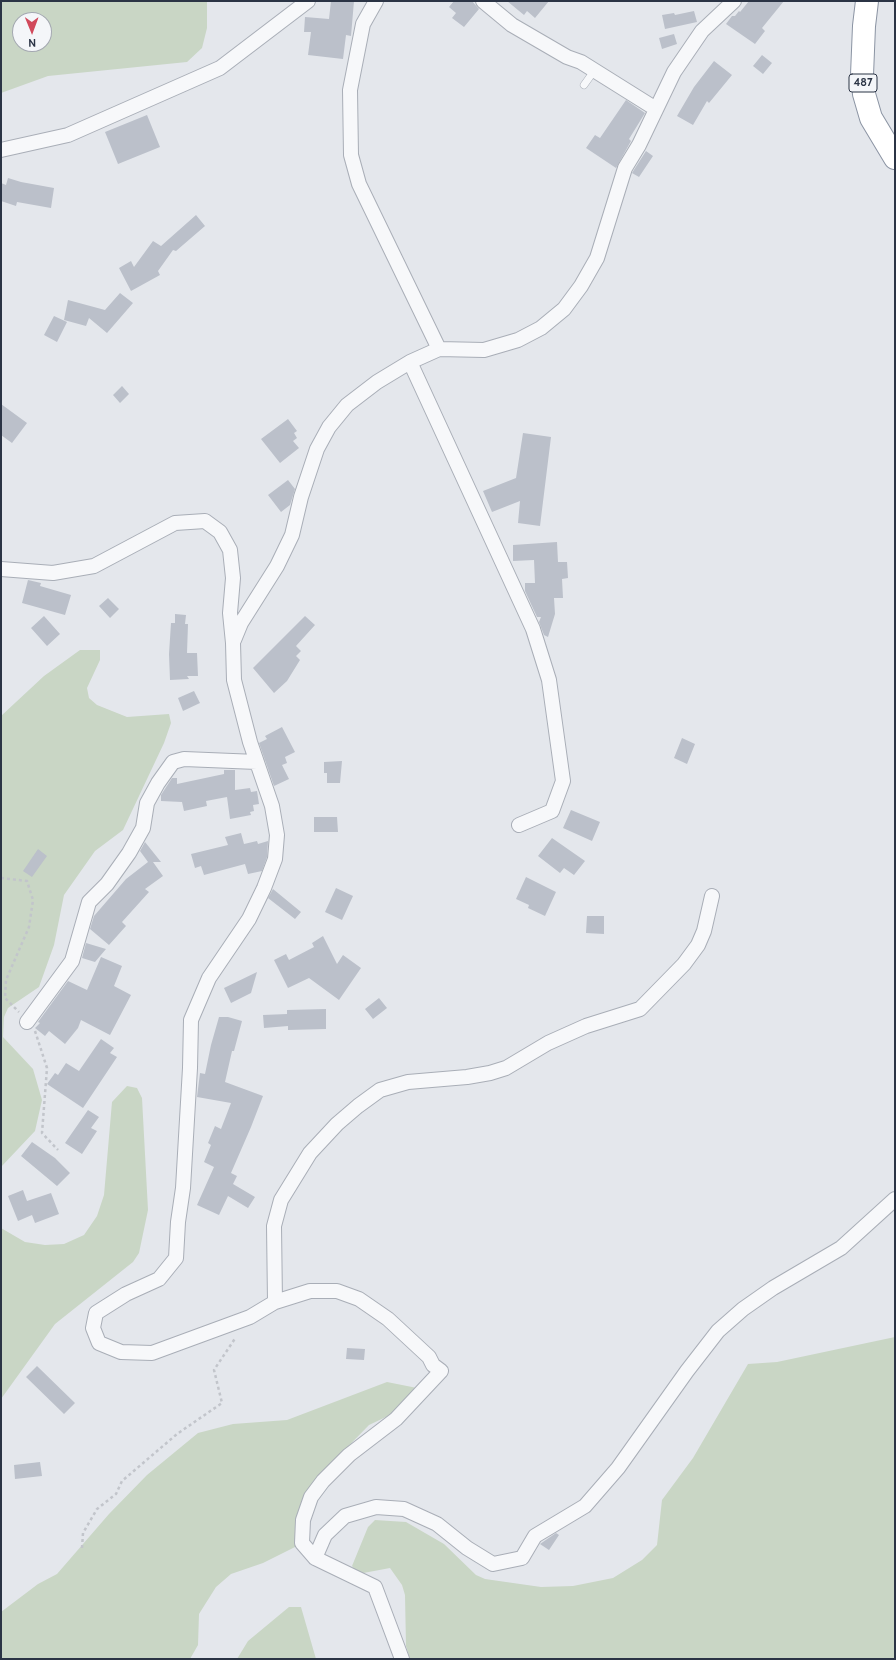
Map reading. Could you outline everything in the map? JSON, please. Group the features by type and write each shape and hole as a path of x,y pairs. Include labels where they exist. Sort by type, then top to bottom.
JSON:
{"highway":[{"name":"487","path":"867,1 864,26 862,75 864,94 871,118 895,158"}],"street":[{"path":"1,150 68,135 220,68 308,1"},
{"path":"376,1 363,24 350,90 351,155 359,184 439,349"},
{"path":"233,643 241,623 278,566 292,535 300,497 317,449 329,427 347,405 377,382 410,362 439,349 484,350 518,340 541,328 564,309 581,286 597,258 625,168 639,145 674,72 702,31 734,1"},
{"path":"489,3 512,26 594,70 656,109"},
{"path":"410,362 533,629 549,680 563,781 552,811 519,825"},
{"path":"1,569 53,573 94,566 175,523 205,521 220,532 230,550 233,578 230,613 233,643 234,680 257,762 272,806 277,835 275,859 250,919 209,978 191,1020 184,1188 178,1222 176,1258 159,1279 126,1294 96,1313 93,1328 99,1343 121,1352 152,1353 250,1317 275,1302 310,1291 337,1291 358,1299 388,1319 429,1357 433,1365 441,1371 396,1419 349,1455 322,1481 311,1497 303,1520 302,1543 315,1558 375,1587 402,1659"},
{"path":"27,1022 72,961 89,902 107,884 143,828 147,804 158,783 173,762 184,759 257,762"},
{"path":"275,1302 274,1226 281,1200 310,1153 337,1124 380,1090 408,1082 467,1077 506,1068 548,1044 586,1026 640,1009 684,964 698,945 704,931 712,896"},
{"path":"315,1558 325,1535 345,1516 376,1507 404,1509 438,1524 467,1548 493,1564 522,1558 535,1536 585,1506 618,1468 687,1371 718,1332 743,1310 773,1288 841,1248 895,1199"}],"lane":[{"path":"584,85 594,70"}],"path":[{"path":"1,878 27,881 34,900 29,927 6,980 6,998 35,1030 47,1068 42,1133 58,1150"},
{"path":"82,1548 83,1532 97,1509 116,1494 122,1481 177,1434 222,1402 214,1370 250,1317"}],"green space":[{"path":"1,1 207,1 207,28 202,48 187,62 48,76 1,93"},
{"path":"80,650 100,650 100,660 87,688 89,698 97,705 127,717 169,714 171,723 164,743 123,830 95,851 64,895 54,945 39,987 8,1008 4,1017 3,1037 33,1069 42,1100 35,1131 1,1167 1,716 44,676"},
{"path":"127,1086 137,1088 142,1098 148,1210 139,1253 133,1262 55,1324 1,1399 1,1228 25,1242 45,1245 64,1244 84,1235 97,1216 104,1195 112,1102"},
{"path":"895,1337 895,1659 410,1659 406,1646 405,1595 402,1585 390,1568 358,1574 352,1566 368,1527 375,1520 406,1522 444,1544 476,1575 485,1579 541,1587 573,1586 613,1578 642,1560 657,1545 662,1500 693,1458 748,1364 777,1362"},
{"path":"387,1382 417,1388 409,1406 369,1425 330,1465 308,1514 303,1543 263,1563 231,1574 216,1587 199,1614 198,1645 190,1659 1,1659 1,1612 38,1584 57,1574 109,1514 147,1475 198,1433 233,1424 287,1420"},
{"path":"289,1607 301,1607 316,1659 237,1659 248,1641"}],"building":[{"path":"331,1 354,1 351,36 346,35 343,59 308,55 311,32 304,32 305,17 329,19"},
{"path":"454,1 472,1 479,9 464,27 452,18 456,13 449,7"},
{"path":"507,1 549,1 535,18 527,11 524,15"},
{"path":"749,1 784,1 762,28 765,31 755,44 726,24 732,16 735,16 739,11 740,12"},
{"path":"694,11 697,22 665,29 662,15 674,13 675,15"},
{"path":"674,34 677,44 662,49 659,38"},
{"path":"762,55 772,63 763,74 753,66"},
{"path":"714,61 732,75 709,103 707,101 693,125 677,116 694,87"},
{"path":"626,100 645,113 629,139 631,141 616,168 586,148 595,135 600,138"},
{"path":"147,115 160,147 118,164 105,132"},
{"path":"646,151 653,156 639,177 632,173"},
{"path":"8,178 54,188 51,208 17,202 16,206 1,201 1,183 6,185"},
{"path":"196,215 205,226 176,251 173,250 158,271 160,275 131,291 119,268 131,261 134,267 153,241 161,246"},
{"path":"120,293 133,303 107,333 89,318 86,326 64,320 68,300 105,310"},
{"path":"54,316 67,322 57,342 44,335"},
{"path":"122,386 129,394 120,403 113,395"},
{"path":"1,404 27,423 12,443 1,435"},
{"path":"288,419 297,431 294,433 297,438 293,441 299,448 280,463 261,439"},
{"path":"523,433 551,437 540,526 518,523 520,501 492,512 483,491 516,478"},
{"path":"288,480 295,489 290,505 281,512 268,495"},
{"path":"557,542 558,562 567,562 568,578 562,579 563,598 554,598 555,614 548,637 544,635 539,622 541,617 537,617 525,591 525,583 535,583 534,560 513,561 513,545"},
{"path":"28,580 41,583 40,586 71,595 65,615 22,603"},
{"path":"108,598 119,609 110,618 99,606"},
{"path":"175,614 186,615 185,624 188,624 187,653 197,653 198,676 187,676 189,679 170,680 169,654 171,623 175,623"},
{"path":"44,616 60,634 47,646 31,628"},
{"path":"305,616 315,625 296,646 301,651 296,656 300,660 287,681 274,693 253,668"},
{"path":"194,691 200,703 183,711 178,698"},
{"path":"282,727 295,752 285,757 287,763 282,765 289,779 274,786 259,743 267,739 265,736"},
{"path":"682,738 695,744 687,764 674,758"},
{"path":"342,761 340,783 327,783 327,773 324,773 324,762"},
{"path":"224,770 235,770 235,790 250,788 251,792 257,791 259,804 253,805 254,811 250,812 251,815 230,819 227,797 206,801 207,806 184,811 182,802 161,801 161,795 172,778 177,778 177,784 224,774"},
{"path":"571,810 600,822 592,841 563,828"},
{"path":"314,817 337,817 338,832 314,832"},
{"path":"241,833 244,844 257,841 258,844 268,841 267,857 262,871 248,874 245,864 204,875 201,866 195,868 191,854 228,845 225,837"},
{"path":"552,838 585,861 574,875 564,868 560,873 538,856"},
{"path":"145,842 161,862 153,862 163,876 145,889 149,892 122,922 126,926 109,945 90,929 94,916 126,879 148,862 140,851"},
{"path":"38,849 47,856 32,877 23,871"},
{"path":"526,877 556,892 545,916 528,908 529,905 516,899"},
{"path":"336,888 353,896 342,920 325,912"},
{"path":"273,889 301,912 295,919 268,898"},
{"path":"587,916 604,916 604,934 586,933"},
{"path":"323,936 337,964 343,955 361,968 339,1000 309,978 288,988 274,960 286,954 289,960 314,947 312,943"},
{"path":"86,943 106,949 95,962 82,958"},
{"path":"101,957 122,966 114,986 131,995 110,1035 81,1020 78,1028 65,1044 49,1031 45,1036 35,1028 40,1023 38,1022 68,981 87,990"},
{"path":"257,972 251,993 231,1003 224,988"},
{"path":"379,998 387,1008 373,1019 365,1009"},
{"path":"326,1009 326,1029 288,1030 288,1026 264,1028 263,1015 287,1014 287,1010"},
{"path":"219,1017 228,1017 242,1021 234,1051 232,1051 225,1082 263,1096 231,1173 237,1176 233,1184 255,1197 248,1208 228,1196 219,1215 197,1205 214,1167 204,1162 211,1145 208,1143 215,1126 221,1129 231,1103 197,1097 200,1073 205,1074"},
{"path":"101,1039 114,1048 110,1053 117,1057 83,1108 47,1084 55,1073 58,1075 66,1063 79,1071"},
{"path":"88,1110 99,1117 91,1128 97,1131 82,1154 65,1143"},
{"path":"32,1142 55,1158 70,1173 57,1186 21,1156"},
{"path":"23,1190 27,1201 51,1193 59,1214 35,1223 32,1215 18,1221 8,1196"},
{"path":"347,1348 365,1349 364,1360 346,1359"},
{"path":"37,1366 75,1403 64,1414 26,1377"},
{"path":"40,1462 42,1476 15,1479 14,1465"},
{"path":"556,1533 559,1535 549,1550 540,1544"}]}
